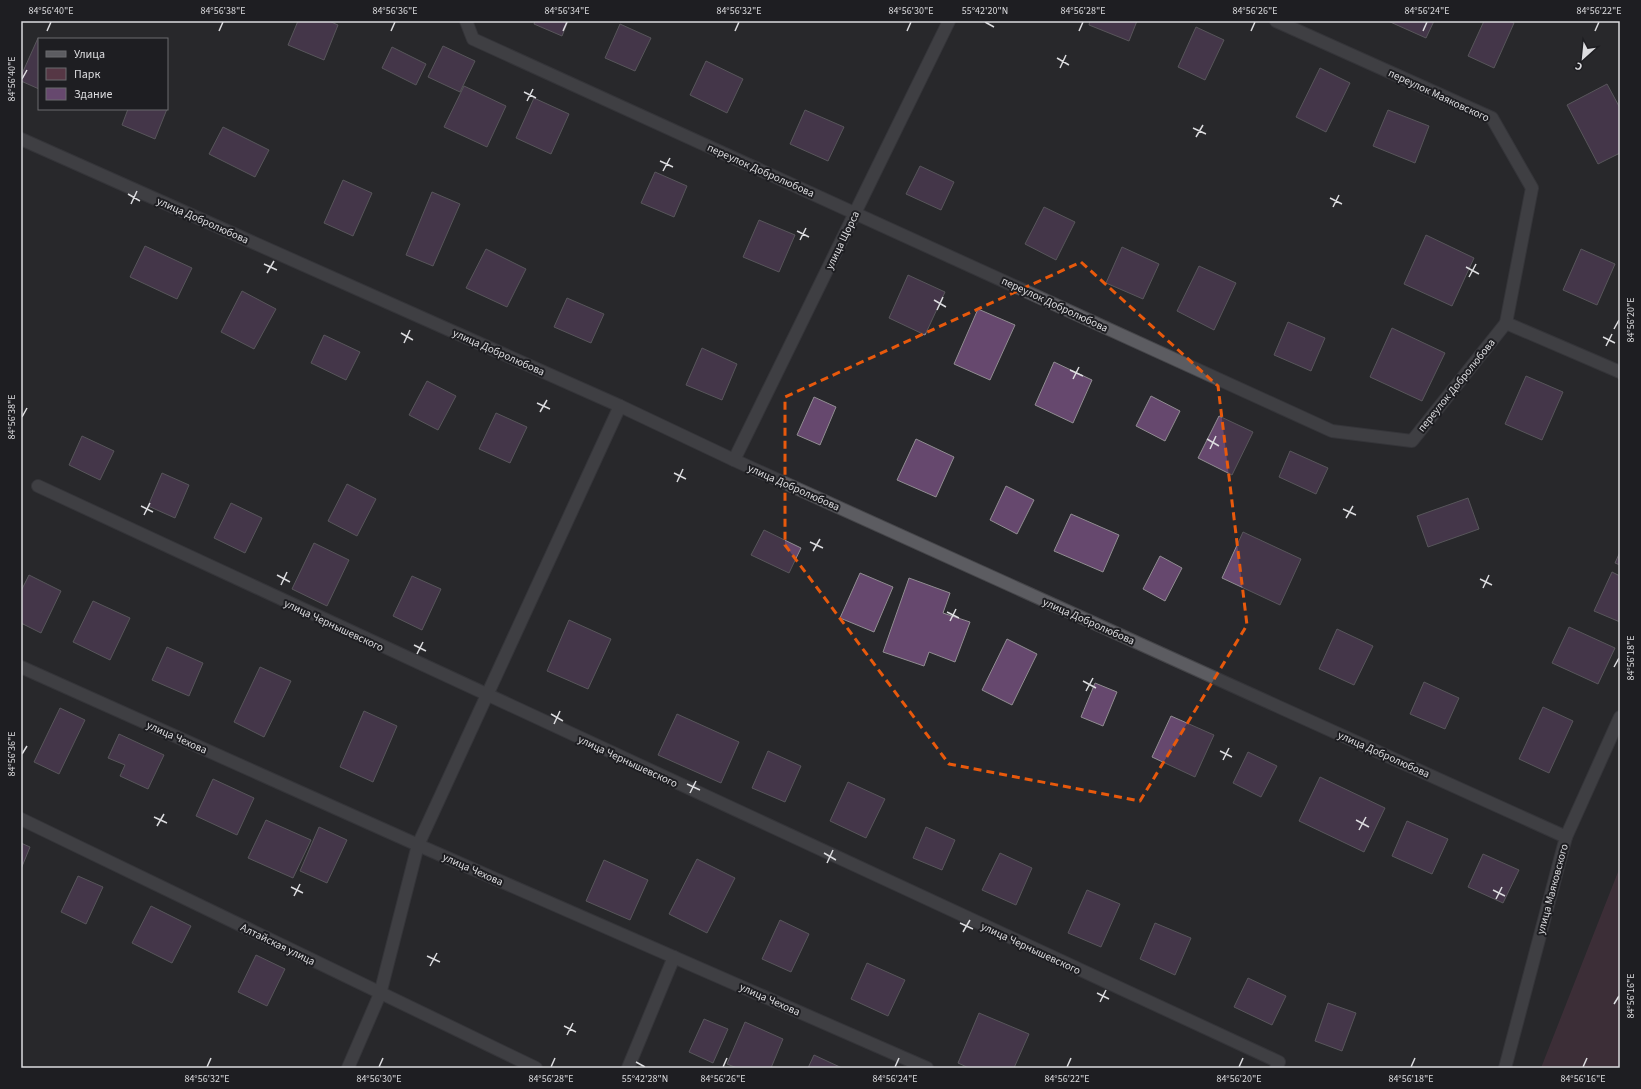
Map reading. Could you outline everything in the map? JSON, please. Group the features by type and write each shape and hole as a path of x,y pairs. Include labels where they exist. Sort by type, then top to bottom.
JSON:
{"street":[{"name":"переулок Добролюбова","path":"466,21 473,39 1332,431 1412,441 1506,323"},
{"name":"улица Щорса","path":"734,460 949,21"},
{"name":"переулок Маяковского","path":"1276,21 1492,118 1532,188 1506,323"},
{"name":"улица Добролюбова","path":"21,139 620,406 734,460 1566,837"},
{"path":"1506,323 1620,372"},
{"path":"348,1068 380,994 418,845 620,406"},
{"name":"улица Чернышевского","path":"38,486 486,696 1278,1062 1276,1068"},
{"name":"улица Чехова","path":"21,667 418,845 927,1068"},
{"name":"улица Маяковского","path":"1505,1068 1566,837 1620,717"},
{"name":"Алтайская улица","path":"21,819 380,994 536,1068"},
{"path":"628,1068 674,957"}],"highlighted area":[{"path":"1081,262 1218,386 1247,625 1140,801 949,764 785,545 785,397"}],"green space":[{"path":"1620,867 1620,1068 1541,1068"}],"building":[{"path":"298,21 329,21 338,25 324,60 288,45"},
{"path":"535,21 568,21 562,36 534,24"},
{"path":"1090,21 1137,21 1129,41 1089,25"},
{"path":"1388,21 1434,21 1426,38"},
{"path":"1484,21 1510,21 1514,23 1494,68 1468,56"},
{"path":"620,24 651,38 635,71 605,58"},
{"path":"1196,27 1224,40 1205,80 1178,67"},
{"path":"38,38 38,89 21,81 21,76"},
{"path":"443,46 475,61 460,92 428,77"},
{"path":"392,47 426,64 416,85 382,68"},
{"path":"706,61 743,79 727,113 690,95"},
{"path":"1320,68 1350,83 1326,132 1296,117"},
{"path":"1607,84 1620,108 1620,153 1598,164 1567,105"},
{"path":"464,86 506,106 487,147 444,127"},
{"path":"534,98 569,114 551,154 516,138"},
{"path":"128,110 167,110 155,139 122,125"},
{"path":"805,110 844,127 828,161 790,144"},
{"path":"1388,110 1429,126 1415,163 1373,146"},
{"path":"223,127 269,150 255,177 209,154"},
{"path":"920,166 954,182 941,210 906,194"},
{"path":"655,172 687,186 674,217 641,203"},
{"path":"343,180 372,193 353,236 324,223"},
{"path":"432,192 460,204 433,266 406,255"},
{"path":"1044,207 1075,222 1056,260 1025,244"},
{"path":"759,220 795,235 779,272 743,257"},
{"path":"1426,235 1474,258 1452,306 1404,284"},
{"path":"145,246 192,268 177,299 130,277"},
{"path":"1122,247 1159,264 1143,299 1106,283"},
{"path":"486,249 526,269 507,307 466,288"},
{"path":"1581,249 1615,264 1597,305 1563,290"},
{"path":"1199,266 1236,283 1214,330 1177,311"},
{"path":"908,275 945,292 925,335 889,318"},
{"path":"242,291 276,309 254,349 221,332"},
{"path":"567,298 604,314 591,343 554,327"},
{"path":"978,309 1015,325 990,380 954,364"},
{"path":"1288,322 1325,338 1311,371 1274,355"},
{"path":"1392,328 1445,353 1422,401 1370,377"},
{"path":"324,335 360,352 346,380 311,363"},
{"path":"702,348 737,364 722,400 686,385"},
{"path":"1054,362 1092,380 1073,423 1035,405"},
{"path":"1526,376 1563,392 1542,440 1505,424"},
{"path":"427,381 456,396 438,430 409,415"},
{"path":"1151,396 1180,411 1165,441 1136,426"},
{"path":"814,397 836,407 820,445 797,435"},
{"path":"496,413 527,427 510,463 479,449"},
{"path":"1219,416 1253,432 1232,475 1198,458"},
{"path":"82,436 114,451 100,480 69,465"},
{"path":"916,439 954,457 936,497 897,480"},
{"path":"1290,451 1328,468 1316,494 1279,477"},
{"path":"162,473 189,485 175,518 148,506"},
{"path":"347,484 376,499 357,536 328,521"},
{"path":"1006,486 1034,500 1017,534 990,520"},
{"path":"1468,498 1479,529 1428,547 1417,516"},
{"path":"231,503 262,518 245,553 214,538"},
{"path":"1071,514 1119,535 1103,572 1054,551"},
{"path":"764,530 801,548 789,573 751,555"},
{"path":"1243,532 1301,559 1280,605 1222,578"},
{"path":"314,543 349,560 327,606 292,589"},
{"path":"1620,552 1620,565 1615,563"},
{"path":"1160,556 1182,568 1165,601 1143,589"},
{"path":"1612,572 1620,576 1620,622 1594,611"},
{"path":"860,573 893,587 874,632 840,618"},
{"path":"29,575 61,591 41,633 21,623 21,591"},
{"path":"412,576 441,589 422,630 393,616"},
{"path":"909,578 950,593 943,613 970,622 955,662 929,652 924,666 883,652"},
{"path":"93,601 130,618 110,660 73,642"},
{"path":"569,620 611,639 588,689 547,671"},
{"path":"1569,627 1615,648 1598,684 1552,663"},
{"path":"1337,629 1373,646 1354,685 1319,669"},
{"path":"1007,639 1037,654 1012,705 982,690"},
{"path":"167,647 203,663 189,696 152,680"},
{"path":"260,667 291,681 264,737 234,722"},
{"path":"1424,682 1459,698 1445,729 1410,714"},
{"path":"1095,683 1117,692 1103,726 1081,717"},
{"path":"1543,707 1573,721 1549,773 1519,759"},
{"path":"60,708 85,720 59,774 34,762"},
{"path":"364,711 397,726 373,782 340,767"},
{"path":"677,714 739,742 721,783 658,755"},
{"path":"1171,716 1214,735 1195,777 1152,757"},
{"path":"119,734 164,755 148,789 120,776 125,765 108,758"},
{"path":"768,751 801,766 785,802 752,788"},
{"path":"1248,752 1277,766 1261,797 1233,783"},
{"path":"1320,777 1385,808 1364,852 1299,821"},
{"path":"213,779 254,798 237,835 196,816"},
{"path":"848,782 885,799 866,838 830,821"},
{"path":"266,820 311,840 293,878 248,858"},
{"path":"1407,821 1448,839 1432,874 1392,856"},
{"path":"319,827 347,840 327,883 300,871"},
{"path":"926,827 955,840 942,870 913,858"},
{"path":"21,843 30,847 21,869"},
{"path":"1000,853 1032,868 1016,905 982,890"},
{"path":"1483,854 1519,870 1503,903 1468,887"},
{"path":"697,859 735,878 707,933 669,914"},
{"path":"604,860 648,880 630,920 586,901"},
{"path":"78,876 103,887 86,924 61,912"},
{"path":"1087,890 1120,904 1101,947 1068,933"},
{"path":"151,906 191,926 172,963 132,943"},
{"path":"780,920 809,934 791,972 762,959"},
{"path":"1155,923 1191,938 1175,975 1140,959"},
{"path":"256,955 285,969 267,1006 238,992"},
{"path":"867,963 905,980 888,1016 851,999"},
{"path":"1248,978 1286,996 1272,1025 1234,1007"},
{"path":"1328,1003 1356,1013 1342,1051 1315,1041"},
{"path":"979,1013 1029,1034 1014,1068 969,1068 958,1063"},
{"path":"704,1019 728,1029 713,1063 689,1052"},
{"path":"745,1022 783,1039 771,1068 737,1068 727,1064"},
{"path":"814,1055 842,1068 808,1068"}]}
